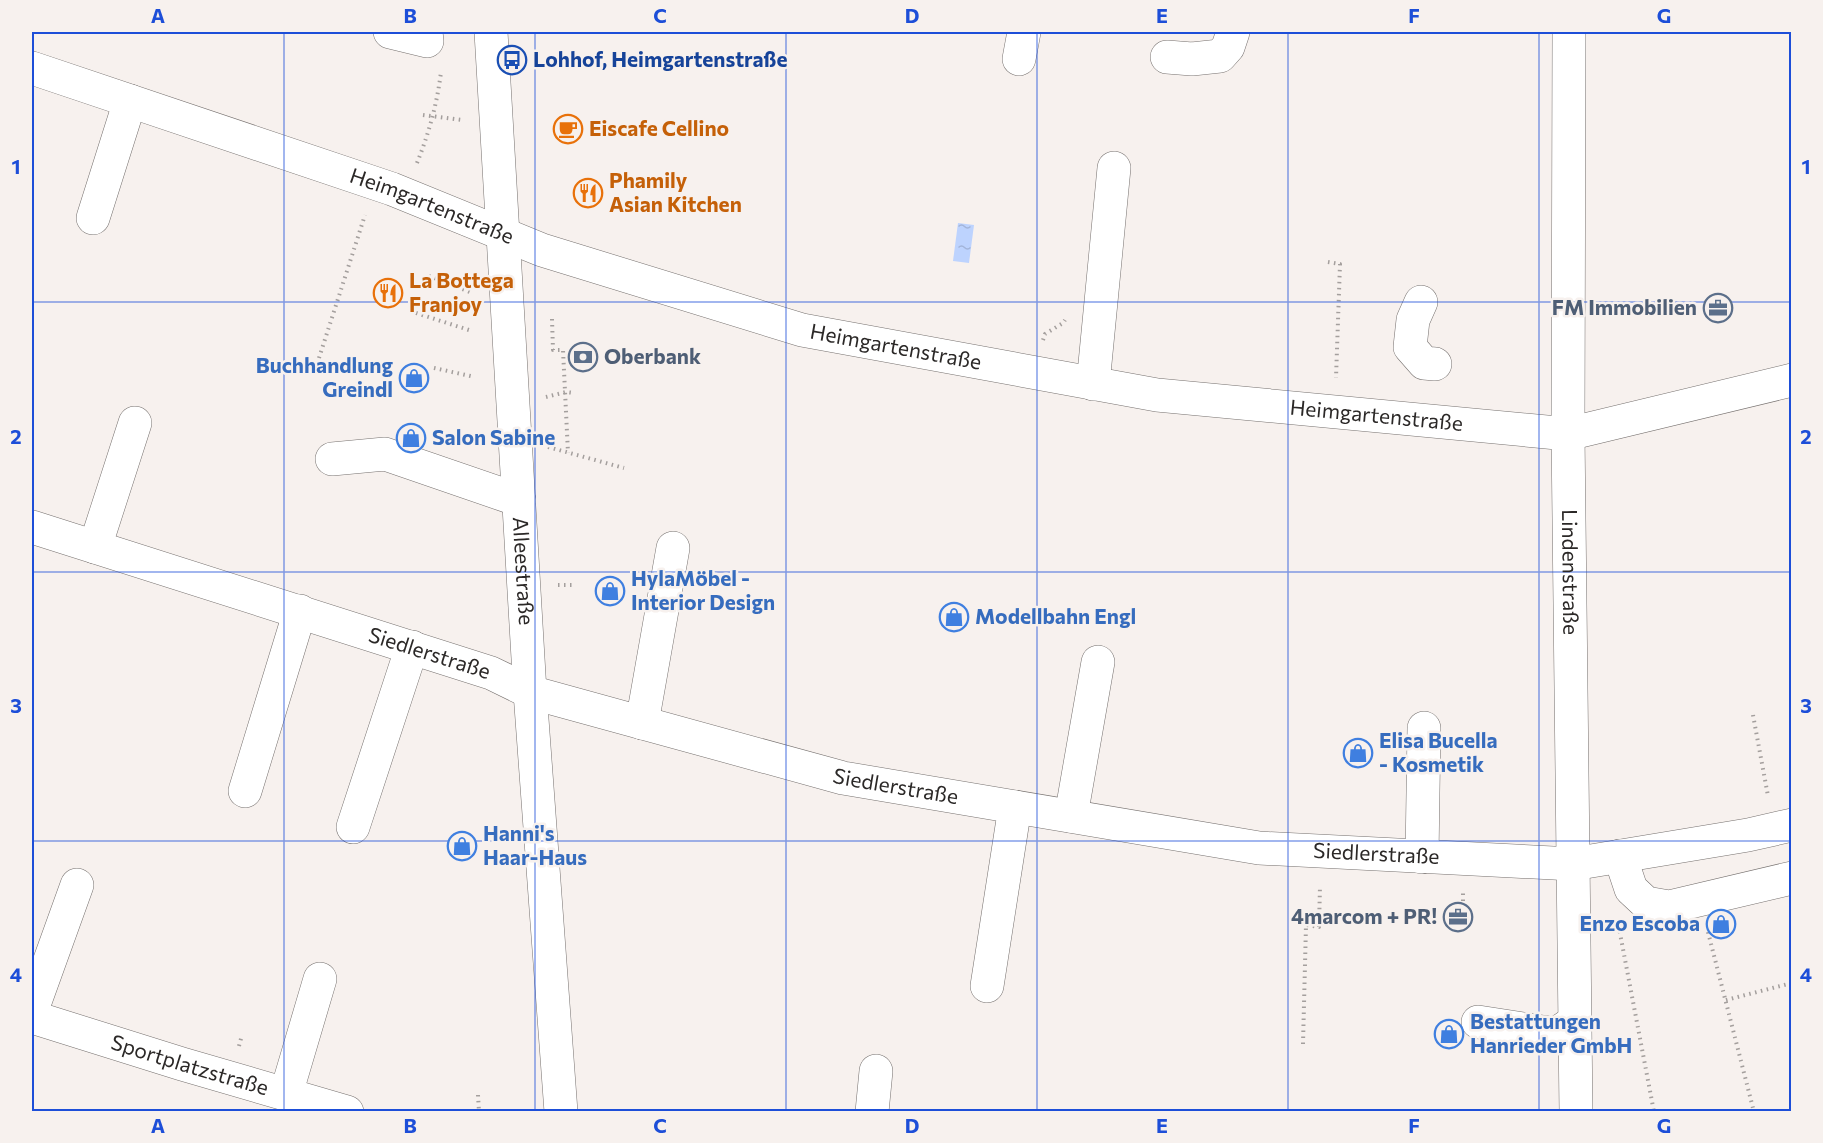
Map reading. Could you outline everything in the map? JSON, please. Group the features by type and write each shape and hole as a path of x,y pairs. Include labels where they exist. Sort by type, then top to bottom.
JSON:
{"street":[{"path":"390,32 427,41 426,32"},
{"name":"Alleestraße","path":"491,32 530,692 561,1112"},
{"path":"1167,57 1192,59 1220,56 1228,47 1233,32"},
{"name":"Lindenstraße","path":"1569,32 1568,434 1576,1112"},
{"name":"Heimgartenstraße","path":"32,68 387,187 542,250 802,330 1093,384 1157,395 1568,434 1791,380"},
{"path":"93,218 130,101"},
{"path":"1093,384 1114,168"},
{"path":"1421,302 1413,320 1410,347 1424,363 1435,364"},
{"path":"95,547 135,423"},
{"path":"332,459 385,454 519,500"},
{"name":"Siedlerstraße","path":"32,526 491,673 530,692 843,778 1259,848 1322,852 1573,864 1783,827"},
{"path":"642,723 674,548"},
{"path":"245,791 300,612"},
{"path":"353,827 412,647"},
{"path":"1071,816 1098,662"},
{"path":"1422,857 1424,728"},
{"path":"994,978 1021,808"},
{"path":"1620,856 1631,889 1647,903 1669,907 1785,886"},
{"path":"32,1010 77,885"},
{"path":"286,1094 320,979"},
{"name":"Sportplatzstraße","path":"32,1017 347,1112"},
{"path":"1478,1022 1556,1034 1575,1021"},
{"path":"872,1112 876,1071"}],"path":[{"path":"319,358 387,187 417,163 433,117 441,71"},
{"path":"423,115 462,120"},
{"path":"1328,262 1340,264 1334,412"},
{"path":"429,276 470,292"},
{"path":"416,313 472,331"},
{"path":"1037,374 1045,334 1063,323 1067,314"},
{"path":"552,319 555,331 553,350 562,350 568,453"},
{"path":"434,368 475,377"},
{"path":"515,439 624,468"},
{"path":"551,585 572,585"},
{"path":"1753,715 1783,827"},
{"path":"1303,1044 1306,925 1319,927 1322,852"},
{"path":"1629,925 1619,928 1654,1112"},
{"path":"1708,931 1754,1112"},
{"path":"1726,1000 1791,983"},
{"path":"239,1045 242,1035"},
{"path":"478,1095 479,1112"}],"water":[{"path":"958,223 974,225 969,263 953,261"}],"place":[{"name":"Lohhof, Heimgartenstraße","path":"512,60"},
{"name":"Eiscafe Cellino","path":"568,129"},
{"name":"Phamily Asian Kitchen","path":"588,193"},
{"name":"La Bottega Franjoy","path":"388,293"},
{"name":"FM Immobilien","path":"1718,308"},
{"name":"Oberbank","path":"583,357"},
{"name":"Buchhandlung Greindl","path":"414,378"},
{"name":"Salon Sabine","path":"411,438"},
{"name":"HylaMöbel - Interior Design","path":"610,591"},
{"name":"Modellbahn Engl","path":"954,617"},
{"name":"Elisa Bucella - Kosmetik","path":"1358,753"},
{"name":"Hanni's Haar-Haus","path":"462,846"},
{"name":"4marcom + PR!","path":"1458,917"},
{"name":"Enzo Escoba","path":"1721,924"},
{"name":"Bestattungen Hanrieder GmbH","path":"1449,1034"}]}
